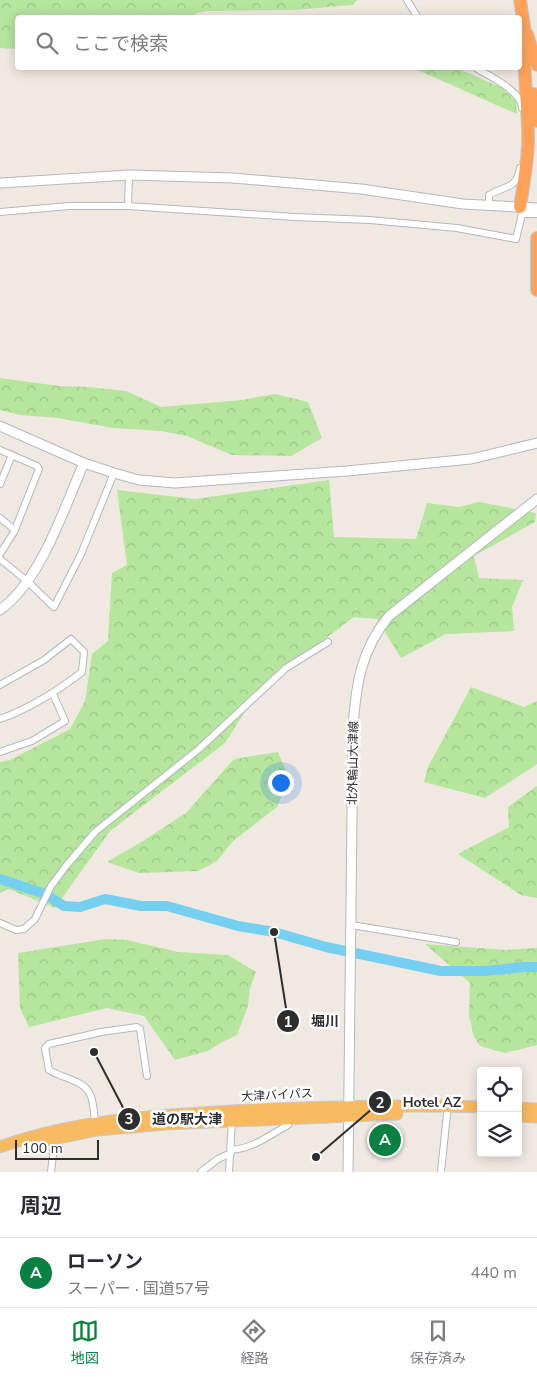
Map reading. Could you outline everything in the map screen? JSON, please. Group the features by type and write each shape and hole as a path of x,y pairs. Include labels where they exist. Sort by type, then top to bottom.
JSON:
{"highway":[{"path":"520,0 537,120"},
{"path":"524,25 537,65"},
{"path":"520,207 528,146 523,53 524,25"},
{"path":"537,238 537,290"},
{"path":"349,1111 477,1107"},
{"path":"522,1108 537,1109"},
{"path":"349,1111 477,1114"},
{"name":"大津バイパス","path":"0,1147 25,1138 73,1126 152,1116 232,1116 349,1111"},
{"name":"大津バイパス","path":"0,1155 38,1142 97,1130 232,1116"},
{"path":"522,1116 537,1117"}],"street":[{"path":"407,0 416,15"},
{"path":"479,70 516,94 522,104 522,152 519,174 514,184 489,195 489,205"},
{"path":"0,183 129,175 233,178 362,189 438,200 537,208"},
{"path":"128,206 129,175"},
{"path":"0,212 69,206 128,206 370,220 457,228 516,239 522,214 537,214"},
{"path":"0,426 84,463 114,473 139,480 174,483 471,459 537,443"},
{"path":"0,450 37,466 39,469 15,530 1,559 54,607 82,554 114,473"},
{"path":"0,484 12,455"},
{"path":"0,610 22,590 45,553 84,463"},
{"name":"北外輪山大津線","path":"348,1172 353,727 357,682 370,642 389,616 537,498"},
{"path":"0,518 15,530"},
{"path":"0,685 44,660 72,639 84,652 82,672 53,694 0,719"},
{"path":"0,923 16,930 24,929 35,919 51,886 95,832 199,749 286,668 328,642"},
{"path":"0,752 32,742 65,721 53,694"},
{"path":"351,925 456,942"},
{"path":"95,1123 91,1095 86,1088 49,1070 45,1048 49,1044 101,1032 137,1027 140,1029 147,1076"},
{"path":"440,1172 447,1114"},
{"path":"229,1172 232,1116"},
{"path":"201,1172 218,1159 231,1152 255,1144 288,1125"},
{"path":"51,1172 55,1138"}],"green space":[{"path":"0,0 357,0 353,5 293,10 205,11 192,15 15,15 15,49 0,48"},
{"path":"418,70 462,70 502,88 516,101 517,114"},
{"path":"0,378 59,386 126,391 161,407 242,400 275,394 308,402 322,438 291,456 232,455 187,436 161,431 113,428 58,418 20,415 0,410"},
{"path":"329,480 334,537 416,539 427,503 459,507 479,502 536,513 535,522 474,556 479,578 523,580 512,607 514,631 446,634 401,658 377,619 354,617 261,687 225,743 110,831 55,908 9,889 0,893 0,762 10,760 70,729 85,701 92,654 108,641 112,573 127,565 117,490 195,499"},
{"path":"471,687 524,707 537,701 537,764 485,798 424,782 428,767"},
{"path":"278,752 289,779 277,807 233,841 217,861 198,871 139,873 107,862 186,813 234,759"},
{"path":"537,786 537,898 521,895 458,854 509,827 508,807"},
{"path":"106,939 127,940 178,952 228,955 256,972 250,988 248,1006 237,1035 208,1051 175,1060 144,1016 107,1008 29,1027 20,1008 18,953"},
{"path":"425,944 505,950 537,948 537,1045 505,1053 480,1046 474,1037 469,1015 470,983"}],"waterway":[{"path":"0,879 45,894 64,906 80,907 105,899 141,906 167,906 238,926 274,932 326,947 441,971 484,971 537,967"}],"place":[{"name":"堀川","path":"274,932"},
{"name":"道の駅大津","path":"94,1052"},
{"name":"ローソン","path":"385,1140"},
{"name":"Hotel AZ","path":"316,1157"}]}
